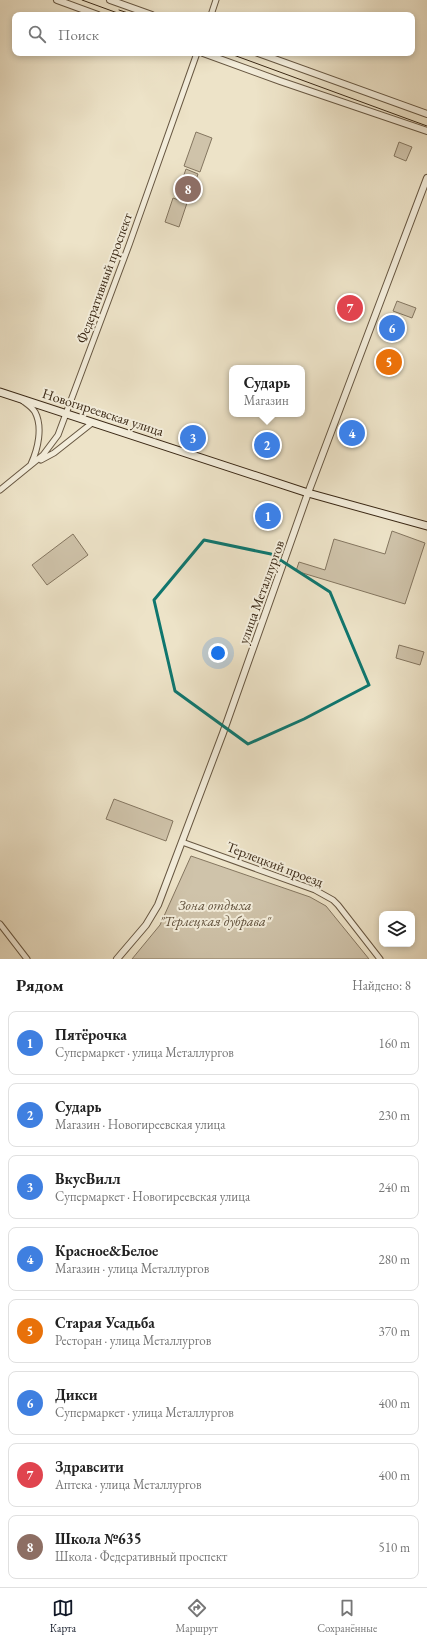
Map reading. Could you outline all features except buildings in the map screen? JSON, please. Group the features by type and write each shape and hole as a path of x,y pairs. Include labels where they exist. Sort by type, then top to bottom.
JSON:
{"main road":[{"name":"Новогиреевская улица","path":"0,392 308,493 427,526"}],"street":[{"path":"57,0 90,12"},
{"path":"110,0 144,12"},
{"path":"212,12 216,0"},
{"name":"Федеративный проспект","path":"0,490 43,455 58,435 129,245 196,56"},
{"path":"211,56 302,89 427,131"},
{"path":"266,56 427,114"},
{"name":"улица Металлургов","path":"117,959 137,937 153,915 158,905 280,577 308,493 427,178"},
{"path":"20,398 35,412 38,424 39,436 36,454 30,467"},
{"path":"30,467 54,452 92,423"},
{"name":"Терлецкий проезд","path":"182,842 315,890 326,896 338,905 380,959"},
{"path":"0,924 26,959"}],"highlighted area":[{"path":"204,540 271,554 330,592 369,685 304,719 248,744 175,691 154,600"}],"green space":[{"path":"196,132 212,138 200,172 184,166"},
{"path":"399,142 412,147 406,161 394,156"},
{"path":"186,169 198,174 191,194 179,189"},
{"path":"173,198 187,203 179,227 165,222"},
{"path":"397,301 416,308 412,318 393,311"},
{"path":"392,531 425,543 405,604 296,571 299,562 325,570 334,539 385,554"},
{"path":"73,534 88,555 47,585 32,565"},
{"path":"399,645 424,652 420,665 396,658"},
{"path":"114,799 173,821 166,841 106,819"},
{"name":"Зона отдыха \"Терлецкая дубрава\"","path":"191,856 310,897 326,906 369,959 132,959 160,925"}],"tram line":[{"path":"82,0 115,12"},
{"path":"119,10 125,12"},
{"path":"236,56 427,126"}],"place":[{"name":"Школа №635","path":"188,189"},
{"name":"Здравсити","path":"350,308"},
{"name":"Дикси","path":"392,328"},
{"name":"Старая Усадьба","path":"389,362"},
{"name":"Красное&Белое","path":"352,433"},
{"name":"ВкусВилл","path":"193,438"},
{"name":"Сударь","path":"267,445"},
{"name":"Пятёрочка","path":"268,516"}]}
